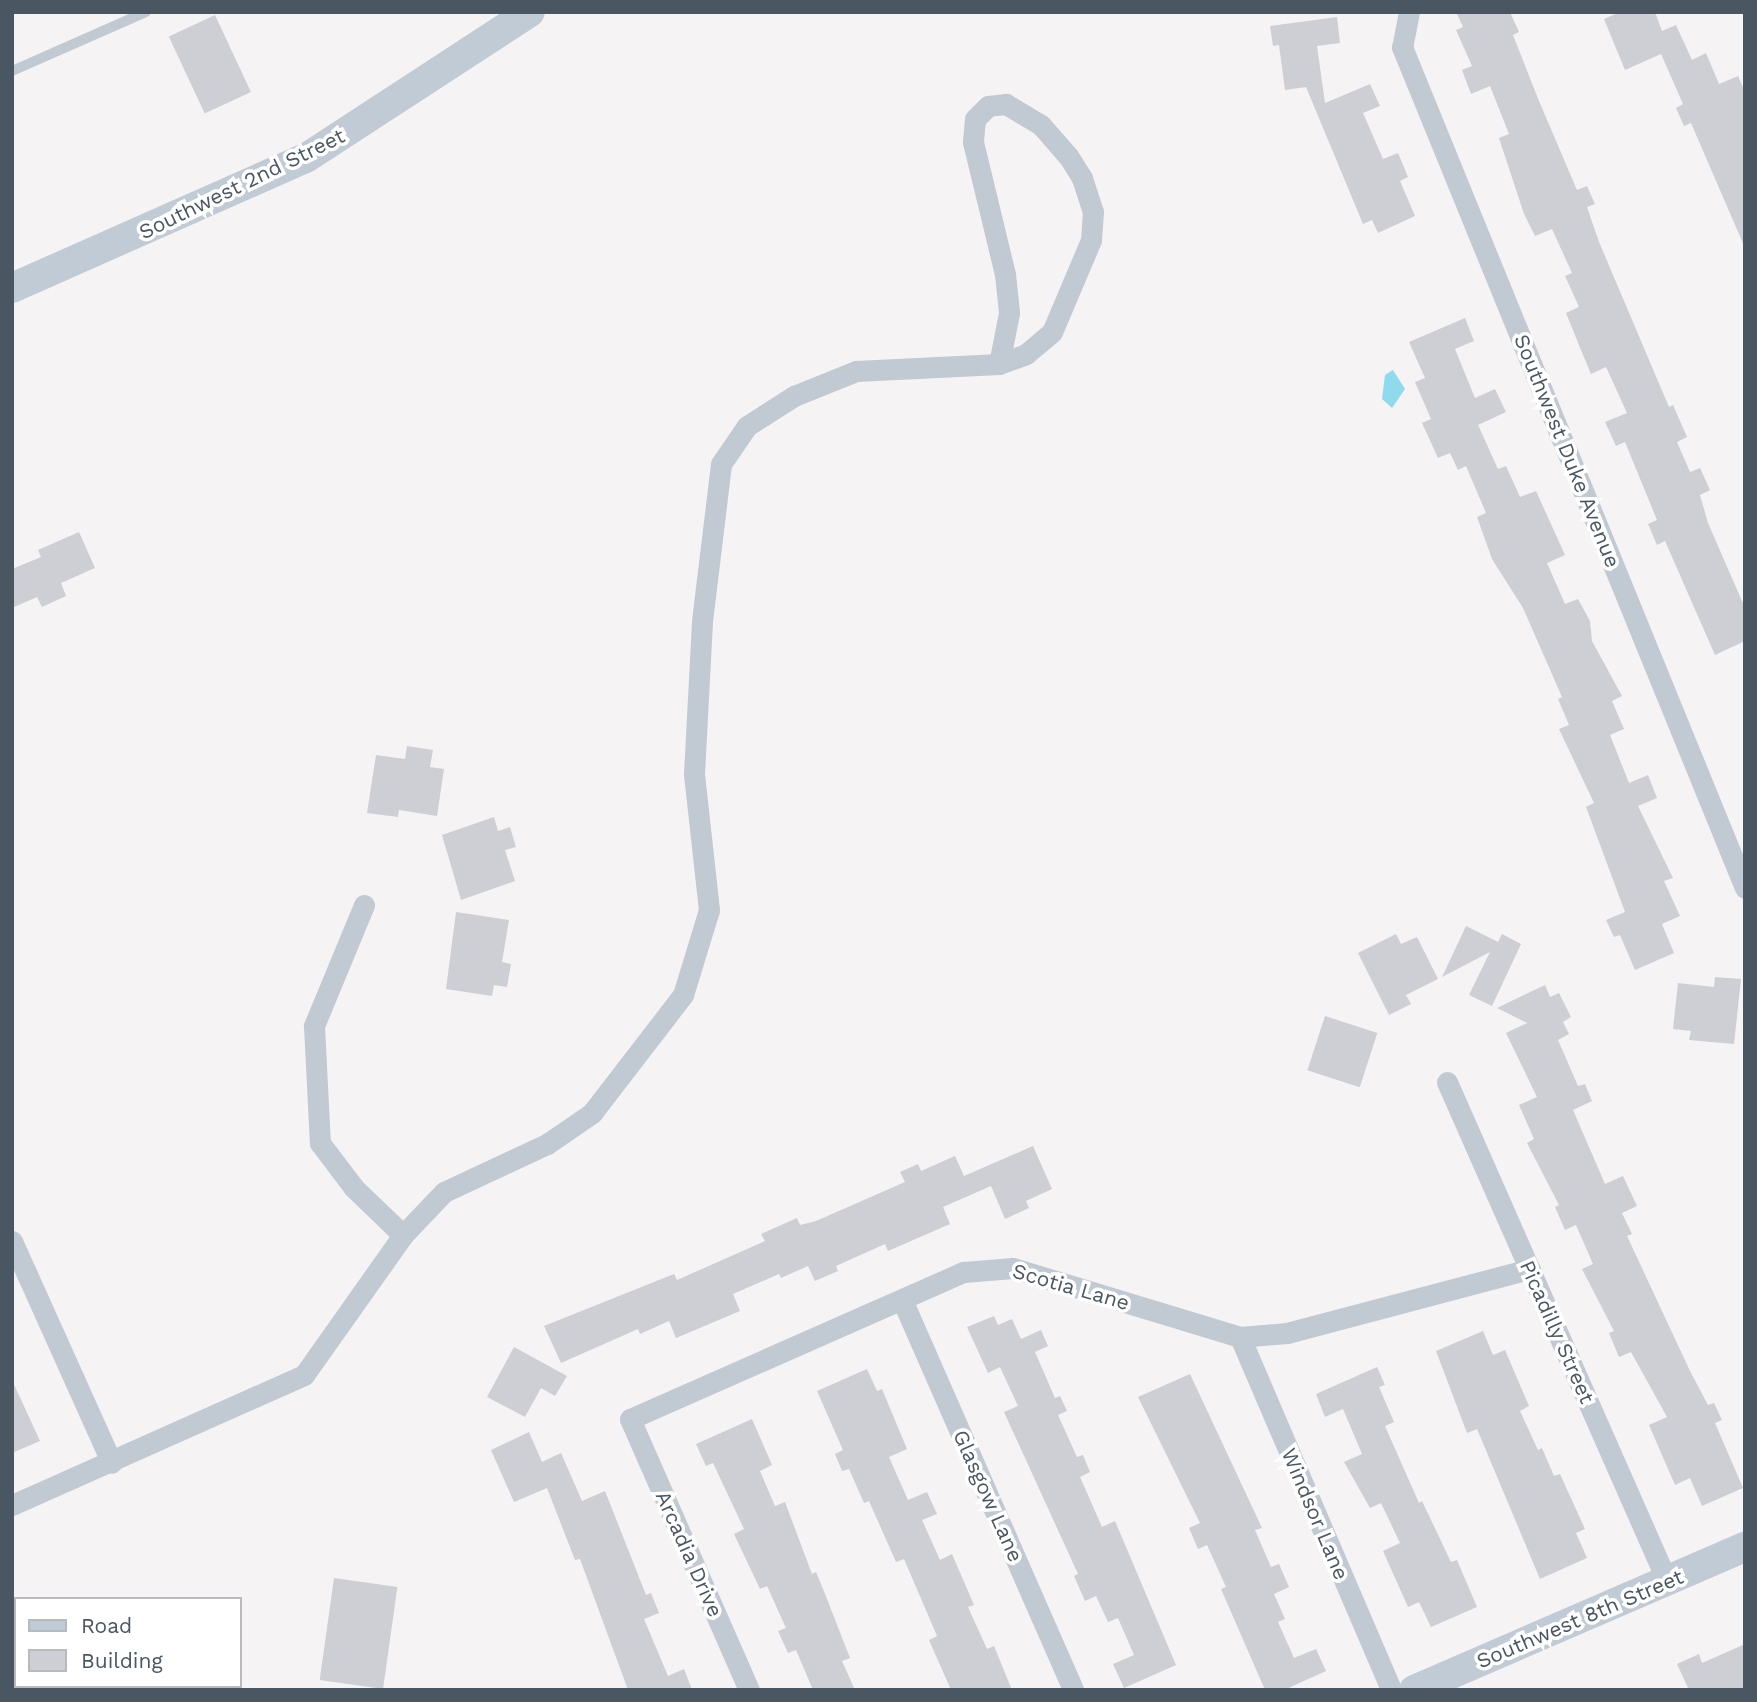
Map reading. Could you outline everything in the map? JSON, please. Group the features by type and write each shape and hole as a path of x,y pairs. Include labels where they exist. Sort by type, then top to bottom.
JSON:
{"main road":[{"name":"Southwest 2nd Street","path":"12,288 306,158 530,12"},
{"name":"Southwest 8th Street","path":"1414,1690 1745,1547"}],"street":[{"name":"Southwest Duke Avenue","path":"1409,12 1402,47 1745,888"},
{"path":"12,1505 112,1463 304,1375 403,1235 444,1192 547,1144 592,1113 683,995 709,910 694,774 702,621 721,464 747,426 794,396 856,371 907,365 999,364 1026,354 1052,332 1091,240 1094,212 1068,156 1041,125 1006,104 988,106 975,119 973,142 1009,313 999,364"},
{"path":"364,905 314,1026 320,1143 354,1188 403,1235"},
{"name":"Picadilly Street","path":"1447,1082 1667,1581"},
{"path":"12,1241 112,1463"},
{"name":"Scotia Lane","path":"630,1419 903,1302 964,1272 1013,1268 1240,1337 1287,1333 1530,1269"},
{"name":"Glasgow Lane","path":"903,1302 1073,1690"},
{"name":"Windsor Lane","path":"1240,1337 1391,1690"},
{"name":"Arcadia Drive","path":"630,1419 748,1690"}],"lane":[{"path":"12,71 146,12"}],"water":[{"path":"1393,370 1405,389 1392,408 1382,399 1385,375"}],"building":[{"path":"1456,12 1510,12 1519,32 1513,35 1577,190 1587,186 1595,204 1587,207 1599,242 1669,407 1673,405 1687,437 1677,442 1690,472 1700,468 1710,490 1700,495 1708,523 1745,608 1745,641 1715,655 1665,541 1657,545 1648,524 1657,520 1625,442 1616,446 1605,422 1627,413 1606,367 1591,374 1566,313 1579,307 1565,276 1572,273 1552,229 1535,236 1524,214 1499,138 1509,134 1490,86 1471,94 1462,70 1472,66 1456,30 1463,27"},
{"path":"1620,12 1655,12 1662,31 1676,25 1692,60 1706,53 1719,84 1738,76 1745,92 1745,248 1691,123 1684,126 1676,108 1683,104 1661,54 1625,70 1604,19"},
{"path":"215,15 251,92 205,114 169,37"},
{"path":"1337,17 1340,43 1317,46 1325,103 1370,84 1380,106 1363,113 1383,159 1398,153 1408,177 1400,181 1415,216 1378,233 1372,220 1363,224 1306,87 1285,90 1279,45 1273,46 1270,26"},
{"path":"1465,318 1474,341 1455,349 1475,398 1495,389 1506,412 1478,425 1498,469 1506,466 1520,497 1536,491 1565,555 1547,563 1565,604 1578,599 1590,621 1592,641 1622,696 1612,701 1624,729 1610,735 1629,783 1648,775 1657,798 1638,806 1673,878 1664,881 1680,916 1662,924 1674,953 1635,970 1620,935 1614,937 1606,920 1625,912 1586,807 1594,803 1559,729 1569,725 1558,699 1562,697 1523,608 1492,559 1477,517 1486,513 1466,466 1458,470 1450,453 1438,458 1422,423 1431,419 1415,382 1425,378 1409,342"},
{"path":"79,532 95,568 61,583 66,596 42,607 37,597 12,608 12,569 41,557 38,550"},
{"path":"407,746 433,750 430,767 444,769 437,816 399,810 398,817 367,813 376,755 405,759"},
{"path":"494,817 498,831 510,827 516,847 505,850 515,881 461,900 442,835"},
{"path":"456,912 509,920 502,962 511,964 507,987 494,985 492,996 446,989"},
{"path":"1466,926 1498,942 1502,934 1521,944 1492,1006 1469,995 1490,952 1442,977"},
{"path":"1396,934 1401,944 1417,937 1438,979 1406,995 1411,1004 1389,1015 1358,953"},
{"path":"1715,977 1741,979 1734,1044 1689,1040 1691,1031 1673,1029 1678,983 1714,987"},
{"path":"1545,985 1550,997 1559,993 1571,1017 1563,1022 1569,1034 1558,1040 1578,1086 1585,1084 1592,1101 1573,1110 1605,1184 1623,1176 1637,1206 1622,1213 1632,1234 1627,1236 1690,1371 1708,1405 1714,1403 1722,1420 1715,1423 1743,1488 1702,1506 1690,1478 1675,1485 1649,1425 1667,1417 1631,1352 1619,1357 1609,1333 1614,1331 1582,1269 1593,1264 1576,1225 1565,1230 1555,1207 1559,1205 1527,1143 1534,1139 1519,1105 1537,1097 1506,1033 1527,1023 1497,1008"},
{"path":"1325,1016 1377,1033 1360,1087 1307,1070"},
{"path":"1033,1146 1052,1189 1026,1201 1029,1208 1005,1219 991,1186 943,1207 950,1224 888,1251 885,1244 836,1266 838,1271 815,1281 808,1266 781,1278 779,1274 733,1294 740,1311 676,1338 669,1321 640,1334 638,1329 561,1363 544,1326 674,1274 677,1280 765,1241 761,1234 797,1218 800,1225 816,1221 905,1182 900,1172 918,1164 921,1171 955,1156 964,1176"},
{"path":"994,1316 998,1325 1012,1319 1021,1339 1041,1330 1048,1346 1035,1352 1055,1398 1060,1396 1067,1411 1058,1415 1077,1457 1083,1455 1090,1472 1080,1477 1102,1527 1115,1521 1176,1665 1124,1688 1113,1664 1134,1655 1118,1618 1108,1622 1096,1596 1085,1601 1074,1576 1078,1574 1004,1412 1018,1406 1000,1367 988,1373 967,1327"},
{"path":"1483,1331 1493,1355 1505,1350 1529,1406 1520,1411 1538,1450 1542,1448 1554,1476 1560,1474 1585,1529 1576,1533 1587,1558 1540,1579 1477,1429 1467,1433 1436,1351"},
{"path":"514,1347 567,1376 555,1396 541,1388 525,1417 487,1397"},
{"path":"1377,1367 1385,1385 1379,1387 1394,1422 1385,1426 1419,1503 1422,1501 1451,1562 1457,1560 1477,1607 1431,1627 1419,1602 1408,1607 1383,1551 1400,1543 1381,1503 1370,1508 1344,1462 1362,1454 1343,1409 1325,1417 1316,1394"},
{"path":"867,1369 877,1391 882,1389 907,1449 889,1457 908,1500 927,1492 937,1514 922,1520 940,1560 952,1554 974,1605 968,1607 987,1649 994,1646 1012,1690 951,1690 929,1640 937,1636 904,1559 896,1562 869,1501 864,1503 849,1469 842,1471 835,1454 843,1450 817,1391"},
{"path":"1190,1374 1262,1528 1255,1530 1271,1567 1279,1564 1289,1587 1274,1594 1285,1619 1278,1622 1294,1658 1316,1649 1326,1671 1284,1690 1265,1690 1221,1589 1226,1587 1207,1545 1198,1549 1189,1528 1200,1523 1138,1397"},
{"path":"12,1380 40,1441 12,1453"},
{"path":"752,1419 772,1465 760,1471 775,1506 785,1502 812,1574 816,1572 850,1658 842,1661 855,1690 813,1690 796,1650 788,1653 778,1631 786,1628 767,1586 760,1589 734,1534 744,1529 713,1463 706,1466 696,1444"},
{"path":"529,1432 542,1462 561,1453 582,1501 605,1491 646,1595 651,1593 659,1613 644,1619 668,1676 684,1669 692,1690 628,1690 580,1559 575,1560 547,1488 514,1502 491,1450"},
{"path":"334,1578 397,1587 383,1689 320,1680"},
{"path":"1745,1644 1745,1690 1689,1690 1677,1664 1699,1654 1702,1663"}]}
